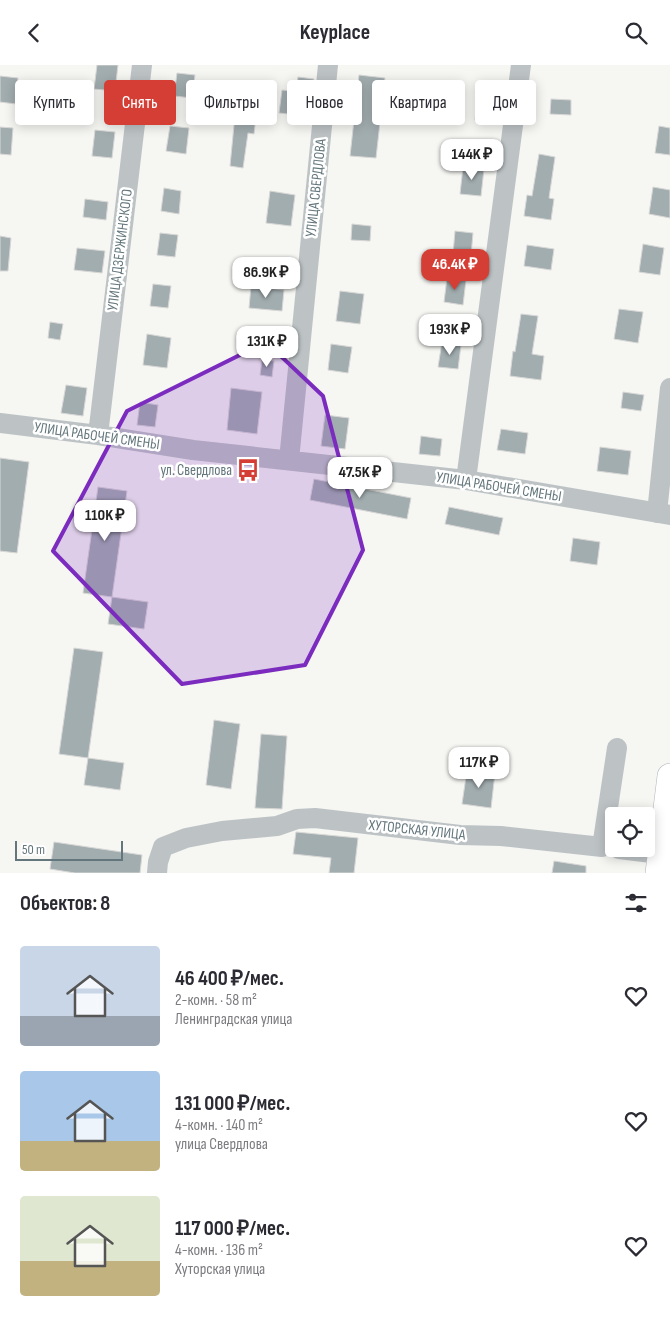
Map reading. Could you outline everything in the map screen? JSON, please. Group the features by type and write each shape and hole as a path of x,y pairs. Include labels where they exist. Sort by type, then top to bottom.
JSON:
{"main road":[{"path":"663,865 670,776"}],"street":[{"name":"УЛИЦА ДЗЕРЖИНСКОГО","path":"98,435 142,65"},
{"name":"УЛИЦА СВЕРДЛОВА","path":"289,460 328,65"},
{"path":"466,480 520,65"},
{"path":"663,514 670,388"},
{"name":"УЛИЦА РАБОЧЕЙ СМЕНЫ","path":"0,423 98,435 193,450 466,480 663,514"},
{"path":"614,807 616,747"},
{"name":"ХУТОРСКАЯ УЛИЦА","path":"157,873 163,847 186,838 222,831 277,826 297,819 315,818 460,835 605,847"},
{"path":"639,857 663,865"}],"highlighted area":[{"path":"266,342 323,396 363,550 305,665 182,684 53,551 127,411"}],"building":[{"path":"97,65 118,65 116,80 104,80 104,90 94,89"},
{"path":"177,73 195,75 194,80 186,80 186,97 176,96"},
{"path":"359,75 385,78 385,80 372,80 372,125 380,125 376,158 350,156 353,125 362,125 362,80 358,80"},
{"path":"0,76 18,78 18,80 15,80 15,104 0,102"},
{"path":"298,77 314,79 314,80 298,80"},
{"path":"282,90 287,91 287,114 279,113"},
{"path":"551,99 571,100 571,115 550,114"},
{"path":"234,125 255,125 254,134 248,133 243,168 230,166"},
{"path":"170,126 189,128 186,154 166,151"},
{"path":"659,126 670,128 670,155 655,153"},
{"path":"0,127 13,128 11,155 0,154"},
{"path":"95,130 115,132 112,158 92,156"},
{"path":"539,154 555,157 549,198 554,199 551,220 524,216 527,195 532,196"},
{"path":"463,167 484,169 481,196 460,194"},
{"path":"653,187 670,190 670,218 649,214"},
{"path":"164,188 181,191 179,214 161,211"},
{"path":"270,191 295,195 291,226 266,223"},
{"path":"85,199 108,202 106,220 83,217"},
{"path":"352,224 371,226 370,241 351,240"},
{"path":"455,231 473,233 471,256 453,254"},
{"path":"160,233 178,235 175,257 157,255"},
{"path":"0,236 11,238 8,271 0,271"},
{"path":"643,244 664,248 660,275 639,272"},
{"path":"527,245 554,249 551,270 524,266"},
{"path":"77,248 105,251 102,273 74,270"},
{"path":"447,278 466,280 463,305 444,302"},
{"path":"153,284 171,286 168,308 150,306"},
{"path":"251,286 284,290 282,311 249,308"},
{"path":"340,291 364,294 360,324 336,321"},
{"path":"619,309 643,312 638,343 614,339"},
{"path":"521,314 538,316 532,354 544,356 541,380 510,376"},
{"path":"50,322 63,324 60,340 48,338"},
{"path":"147,334 171,338 167,368 143,365"},
{"path":"442,342 461,345 458,369 438,367"},
{"path":"331,344 352,347 348,373 328,370"},
{"path":"262,360 274,361 272,377 260,375"},
{"path":"66,385 87,388 83,416 61,413"},
{"path":"231,388 262,392 257,434 227,430"},
{"path":"623,392 644,395 641,411 621,408"},
{"path":"140,402 158,405 155,427 137,425"},
{"path":"325,415 349,418 345,449 321,446"},
{"path":"501,429 528,433 525,454 497,450"},
{"path":"421,436 442,439 440,456 419,454"},
{"path":"600,447 631,451 628,475 597,471"},
{"path":"0,458 29,462 17,553 0,551"},
{"path":"314,479 411,498 407,519 310,500"},
{"path":"98,487 127,491 112,597 83,593"},
{"path":"449,507 503,518 499,535 445,524"},
{"path":"573,538 600,542 597,565 570,561"},
{"path":"112,597 148,602 144,629 108,624"},
{"path":"74,648 103,652 88,758 59,754"},
{"path":"214,720 240,724 231,789 206,785"},
{"path":"261,734 287,736 282,809 255,808"},
{"path":"88,758 124,763 120,790 84,785"},
{"path":"467,770 495,773 491,808 462,804"},
{"path":"296,832 358,838 354,873 329,873 331,858 293,854"},
{"path":"54,842 142,855 140,873 75,873 50,869"},
{"path":"554,861 586,866 586,873 552,873"}],"place":[{"name":"ул. Свердлова","path":"248,470"}]}
